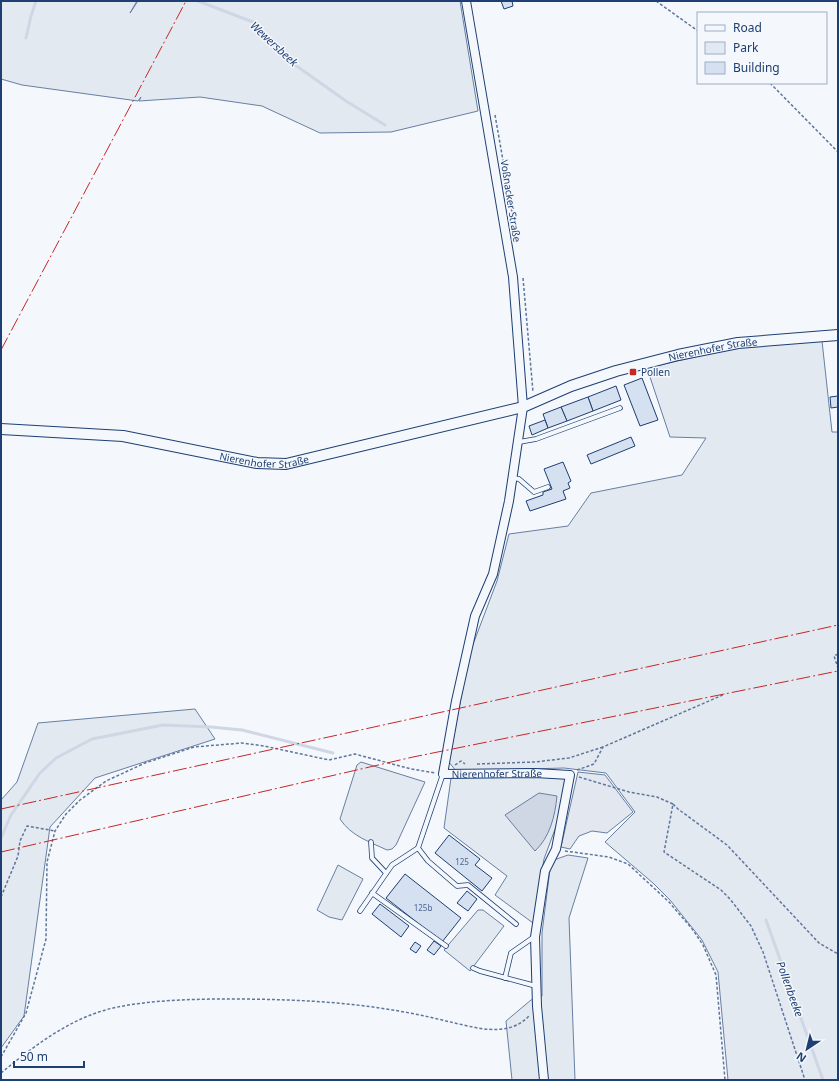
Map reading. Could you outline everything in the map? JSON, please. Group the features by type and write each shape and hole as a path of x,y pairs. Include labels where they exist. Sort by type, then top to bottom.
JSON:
{"street":[{"name":"Voßnacker Straße","path":"466,1 513,277 523,407"},
{"name":"Nierenhofer Straße","path":"1,429 123,436 222,457 272,465 286,464 523,407 571,386 616,370 678,355 738,343 838,335"},
{"name":"Nierenhofer Straße","path":"523,407 513,478 493,574 476,616 471,635 456,701 443,772 570,775"},
{"path":"544,1080 537,1006 535,937 545,871 556,849 570,775"}],"lane":[{"path":"519,442 526,442 536,439 620,408"},
{"path":"513,478 519,479 534,492 548,487"},
{"path":"360,911 392,865 418,848 443,772"},
{"path":"371,842 372,858 386,874"},
{"path":"418,848 428,861 457,886 468,885 516,924"},
{"path":"372,893 446,946"},
{"path":"505,978 511,953 535,937"},
{"path":"473,968 536,986"}],"path":[{"path":"656,1 697,30"},
{"path":"771,84 838,152"},
{"path":"838,654 834,656 838,668"},
{"path":"473,764 536,762 569,758 603,747 725,694"},
{"path":"1,1057 26,1013 46,939 47,862 55,831 66,814 80,800 106,781 145,763 194,747 209,745 242,744 264,746 329,760 355,754 433,773 443,772 461,761 466,764"},
{"path":"570,775 579,768 594,764 603,747"},
{"path":"570,775 628,792 657,797 673,804 678,810 727,845 819,943 838,954"},
{"path":"673,804 664,852 721,890 751,926 763,952 805,1080"},
{"path":"1,896 18,856 20,841 27,826 55,831"},
{"path":"556,849 609,857 628,864 669,902 693,930 703,945 716,975 725,1080"},
{"path":"1,1073 34,1048 74,1023 105,1010 143,1004 196,999 334,1002 387,1008 490,1030 513,1028 525,1020 537,1006"}],"green space":[{"path":"1,1 137,1 130,13 138,1 460,1 478,111 391,132 320,133 262,106 200,97 139,101 141,97 138,101 22,85 1,79"},
{"path":"822,341 832,432 838,432 838,1080 728,1080 718,972 702,940 670,900 653,883 605,842 635,812 606,773 564,768 456,771 449,762 469,655 497,581 509,534 568,526 591,493 682,475 706,438 670,437 647,368 738,347"},
{"path":"195,709 215,739 95,778 50,827 24,1016 1,1048 1,800 17,782 38,723"},
{"path":"361,762 425,782 396,845 392,849 387,850 361,838 344,825 340,819 357,765"},
{"path":"511,776 567,778 561,813 544,859 533,923 495,895 507,876 444,828 451,778"},
{"path":"568,855 588,858 569,918 575,1080 512,1080 506,1021 531,1000 542,996 542,933 551,861"},
{"path":"338,865 363,879 342,920 329,917 317,910"},
{"path":"478,910 483,910 504,926 470,971 444,950"}],"shaded area":[{"path":"578,772 605,775 633,812 607,833 592,831 579,836 570,849 561,847"},
{"path":"539,793 557,796 551,826 548,833 535,851 505,815"}],"building":[{"path":"501,1 512,1 513,6 504,9"},
{"path":"642,378 658,420 640,426 624,385"},
{"path":"616,386 621,400 593,411 588,397"},
{"path":"838,396 838,407 831,408 830,397"},
{"path":"588,397 593,411 567,421 561,407"},
{"path":"561,407 567,421 548,428 543,414"},
{"path":"545,420 548,428 532,435 529,426"},
{"path":"631,437 635,446 591,464 587,455"},
{"path":"563,462 571,481 568,483 570,488 563,491 566,499 530,511 526,501 543,495 543,492 552,489 544,469"},
{"path":"449,835 480,859 475,865 492,878 482,891 435,853"},
{"path":"405,874 461,918 442,942 386,898"},
{"path":"467,891 477,899 468,911 457,903"},
{"path":"380,904 409,926 401,937 372,914"},
{"path":"434,941 441,946 434,955 427,950"},
{"path":"415,942 421,946 416,953 410,949"}],"waterway":[{"path":"26,38 36,1"},
{"name":"Wewersbeek","path":"198,1 253,22 291,62 346,101 385,125"},
{"path":"1,838 11,815 40,773 56,758 92,739 163,725 211,727 242,730 333,753"},
{"name":"Pollenbeeke","path":"766,920 823,1080"}],"power":[{"path":"1,350 186,1"},
{"path":"1,809 838,625"},
{"path":"1,852 413,757 838,671"}],"place":[{"name":"Pollen","path":"633,372"}]}
